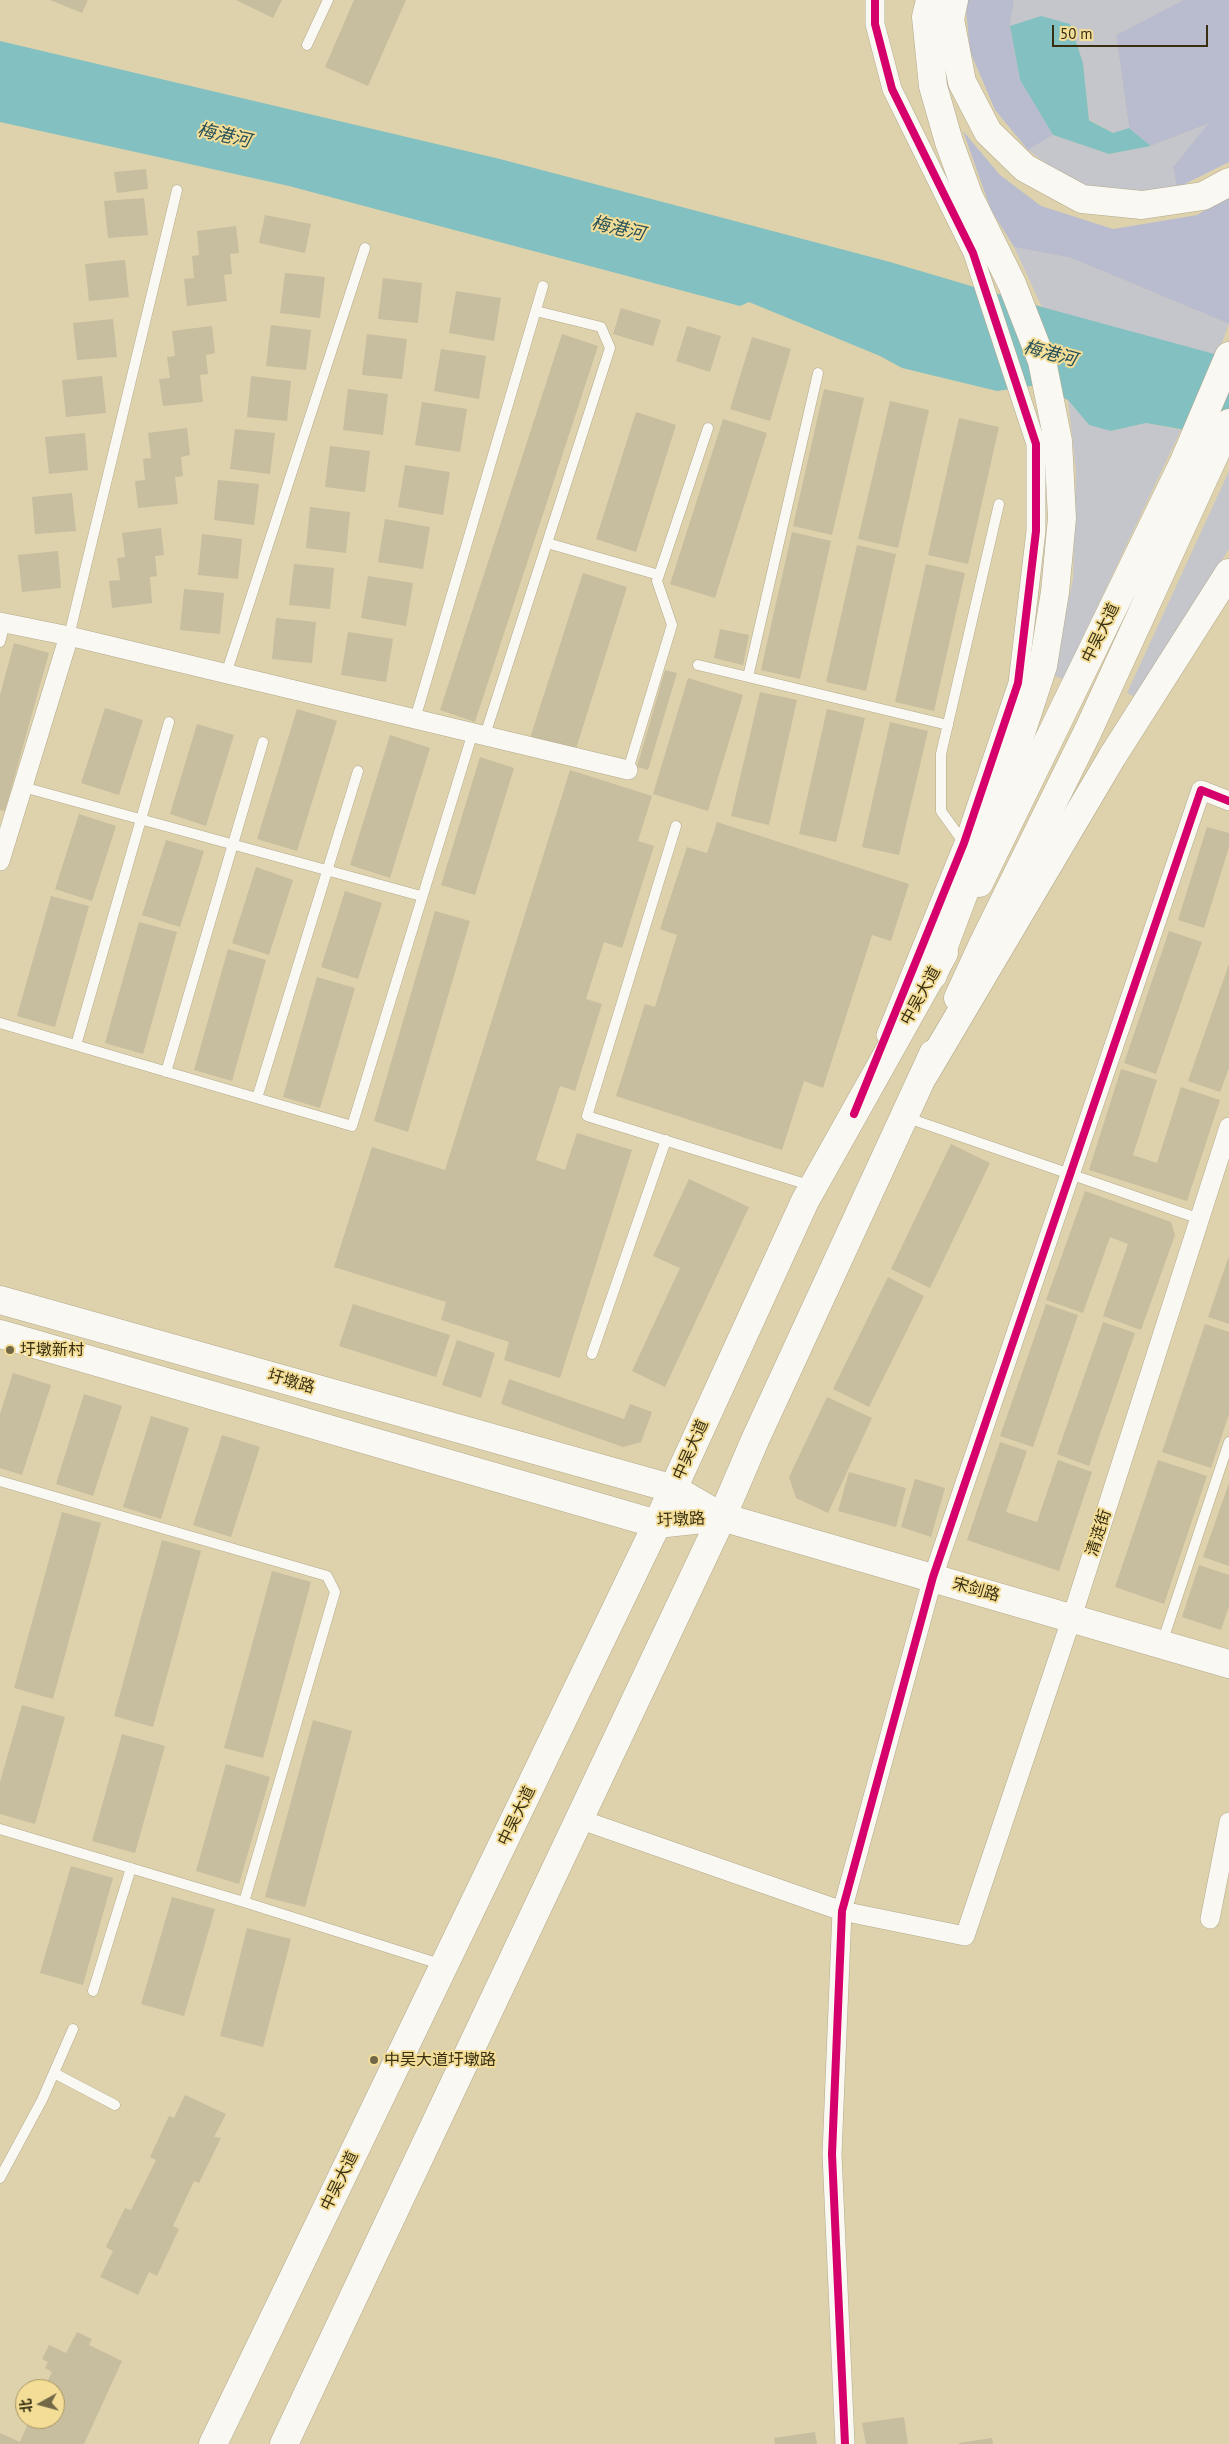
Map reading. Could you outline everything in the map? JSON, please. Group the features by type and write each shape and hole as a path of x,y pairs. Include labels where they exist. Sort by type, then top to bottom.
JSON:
{"main road":[{"path":"930,0 926,17 933,86 949,142 960,202 1012,284 1042,361 1047,443 1062,518 1055,592 1043,666 999,800 933,975"},
{"path":"954,0 950,19 962,82 988,132 1025,168 1082,199 1142,204 1203,196 1229,182"},
{"path":"1194,470 1229,356"},
{"path":"1194,470 1229,423"},
{"name":"中吴大道","path":"213,2444 674,1489 813,1186 933,975 1194,470"},
{"name":"中吴大道","path":"284,2444 722,1517 754,1440 982,946 1088,732 1194,470"},
{"path":"924,1075 1112,758 1229,573"},
{"name":"圩墩路","path":"0,1300 674,1489 722,1517"},
{"name":"圩墩路","path":"0,1334 657,1524 722,1517"},
{"name":"宋剑路","path":"722,1517 1229,1663"}],"street":[{"path":"874,0 875,24 892,89 960,202"},
{"path":"854,1114 964,843 1018,683 1047,443"},
{"path":"3,622 69,636 628,770"},
{"path":"0,861 69,636"},
{"path":"845,2444 832,2154 842,1911 933,1577 1201,790 1229,800"},
{"name":"清涟街","path":"842,1911 965,1936 1072,1617 1229,1128"},
{"path":"579,1819 842,1911"},
{"path":"1210,1919 1229,1822"}],"lane":[{"path":"306,45 328,0"},
{"path":"69,636 177,190"},
{"path":"226,674 365,248"},
{"path":"416,719 543,286"},
{"path":"0,1023 352,1126 422,896 548,543 610,348 602,327 536,311"},
{"path":"748,677 818,373"},
{"path":"628,770 672,625 657,581 708,428"},
{"path":"964,843 941,811 941,754 999,504"},
{"path":"548,543 659,575"},
{"path":"0,642 3,622"},
{"path":"698,665 948,725"},
{"path":"76,1045 169,722"},
{"path":"166,1072 262,742"},
{"path":"257,1098 358,771"},
{"path":"23,786 422,896"},
{"path":"676,826 587,1116 813,1186"},
{"path":"904,1117 1200,1219"},
{"path":"592,1354 666,1140"},
{"path":"1162,1644 1229,1442"},
{"path":"0,1481 327,1576 335,1592 244,1902"},
{"path":"0,1828 244,1902 444,1966"},
{"path":"93,1991 131,1868"},
{"path":"0,2178 42,2100 73,2029"},
{"path":"54,2073 115,2105"}],"shaded area":[{"path":"965,0 1014,0 1010,26 1020,80 1053,135 1028,150 995,110 970,51"},
{"path":"1014,0 1183,0 1116,35 1129,128 1113,133 1089,119 1083,63 1010,26"},
{"path":"1183,0 1229,0 1229,162 1177,188 1173,167 1208,124 1151,146 1129,128 1116,35"},
{"path":"1209,124 1173,167 1177,188 1122,194 1068,180 1028,150 1053,135 1109,154 1151,146"},
{"path":"963,131 1000,175 1041,206 1113,229 1197,215 1229,196 1229,324 1071,258 1014,247 991,210"},
{"path":"1014,247 1071,258 1229,324 1217,356 1042,307"},
{"path":"1068,400 1089,425 1112,431 1146,423 1181,430 1063,679 1052,675 1073,579 1076,471"},
{"path":"1229,471 1229,549 1135,697 1127,693"}],"water":[{"path":"1041,16 1070,24 1083,63 1089,120 1113,133 1129,128 1151,146 1109,154 1053,135 1020,80 1010,26"},
{"name":"梅港河","path":"0,41 500,159 890,262 1042,307 1229,358 1229,438 1146,423 1111,431 1089,425 1068,400 1038,385 997,391 902,368 880,356 749,302 740,306 289,186 0,122"}],"building":[{"path":"50,0 88,0 82,13"},
{"path":"236,0 282,0 273,18"},
{"path":"354,0 406,0 368,86 325,67"},
{"path":"146,169 148,189 117,193 114,172"},
{"path":"144,198 148,235 108,238 104,201"},
{"path":"265,215 311,224 305,253 259,243"},
{"path":"236,226 239,253 230,254 232,274 224,275 227,301 187,306 184,279 194,278 192,256 199,255 197,231"},
{"path":"125,260 129,297 89,301 85,264"},
{"path":"285,273 325,277 320,318 280,313"},
{"path":"383,278 422,283 418,323 378,319"},
{"path":"456,291 501,298 494,341 449,333"},
{"path":"621,308 661,320 653,346 613,334"},
{"path":"113,319 117,357 77,360 73,323"},
{"path":"271,325 311,330 306,370 266,366"},
{"path":"212,326 215,353 206,355 208,374 200,375 203,402 163,406 159,379 170,378 167,357 175,356 172,331"},
{"path":"687,326 721,336 710,372 676,361"},
{"path":"367,334 407,339 402,379 362,375"},
{"path":"562,334 598,346 475,722 440,710"},
{"path":"752,337 791,349 770,421 730,409"},
{"path":"441,349 486,356 479,399 434,391"},
{"path":"102,376 106,413 66,417 62,380"},
{"path":"251,376 291,381 287,421 247,417"},
{"path":"348,389 388,394 383,435 343,430"},
{"path":"824,389 864,398 832,535 793,526"},
{"path":"890,401 929,410 898,548 858,539"},
{"path":"422,402 467,409 460,452 415,445"},
{"path":"636,412 676,425 636,552 596,539"},
{"path":"959,418 999,427 968,564 928,555"},
{"path":"723,419 767,433 715,598 670,584"},
{"path":"187,428 190,455 181,457 183,476 175,477 178,504 138,508 135,481 145,480 143,459 151,458 148,433"},
{"path":"235,429 275,433 270,474 230,469"},
{"path":"85,433 88,470 49,474 45,437"},
{"path":"330,446 370,451 365,492 325,487"},
{"path":"405,465 450,472 443,515 398,507"},
{"path":"218,480 259,484 254,525 214,520"},
{"path":"72,493 76,531 35,534 32,497"},
{"path":"310,507 350,512 346,553 306,548"},
{"path":"385,519 430,527 423,569 378,562"},
{"path":"161,528 164,555 155,556 157,576 150,577 152,603 112,608 109,581 120,580 117,558 125,557 122,533"},
{"path":"792,532 831,541 800,679 761,670"},
{"path":"202,534 242,539 238,579 198,575"},
{"path":"857,545 896,554 866,691 826,682"},
{"path":"58,551 61,588 22,592 18,555"},
{"path":"294,564 334,568 330,609 289,605"},
{"path":"926,564 965,573 934,711 895,702"},
{"path":"583,573 627,587 575,752 530,738"},
{"path":"368,576 413,583 406,626 361,618"},
{"path":"184,589 224,593 220,634 180,630"},
{"path":"276,618 316,622 312,663 272,659"},
{"path":"720,629 749,635 743,665 714,658"},
{"path":"348,632 393,639 386,682 341,675"},
{"path":"14,643 49,653 5,811 0,810 0,695"},
{"path":"665,670 677,673 648,770 637,767"},
{"path":"688,678 743,695 708,811 653,794"},
{"path":"760,692 797,700 769,825 731,816"},
{"path":"105,708 143,720 119,795 81,783"},
{"path":"297,709 337,721 297,851 257,839"},
{"path":"827,709 865,718 836,842 799,834"},
{"path":"890,722 928,731 899,855 862,847"},
{"path":"197,724 234,735 206,826 170,814"},
{"path":"390,735 430,748 390,878 350,865"},
{"path":"480,757 514,768 475,895 441,885"},
{"path":"570,770 652,796 638,841 654,846 622,948 604,942 586,999 602,1004 575,1091 560,1086 536,1160 565,1170 577,1133 632,1150 560,1378 504,1360 509,1342 441,1320 446,1302 334,1267 372,1147 445,1170"},
{"path":"79,814 116,826 92,901 55,889"},
{"path":"717,822 909,884 891,941 872,935 823,1088 804,1081 782,1150 616,1096 645,1004 655,1007 677,935 660,929 687,847 707,853"},
{"path":"1207,827 1229,833 1229,847 1204,928 1178,920"},
{"path":"166,840 204,851 180,927 142,915"},
{"path":"256,867 293,880 269,955 232,943"},
{"path":"345,891 382,903 358,979 321,967"},
{"path":"51,896 89,906 55,1027 17,1016"},
{"path":"435,911 470,921 408,1132 374,1121"},
{"path":"139,922 177,932 143,1054 105,1043"},
{"path":"1169,931 1202,942 1156,1074 1124,1063"},
{"path":"228,949 266,960 232,1081 194,1070"},
{"path":"1229,964 1229,1068 1220,1092 1188,1081"},
{"path":"317,977 355,988 320,1108 283,1097"},
{"path":"1121,1069 1157,1080 1133,1155 1157,1163 1181,1087 1220,1100 1187,1201 1089,1170"},
{"path":"951,1144 990,1163 930,1288 891,1269"},
{"path":"689,1179 749,1207 665,1387 632,1371 680,1268 653,1256"},
{"path":"1085,1191 1171,1222 1175,1235 1141,1330 1103,1316 1128,1244 1110,1237 1083,1313 1046,1300"},
{"path":"1229,1256 1229,1324 1208,1317"},
{"path":"888,1277 924,1296 869,1407 833,1389"},
{"path":"353,1304 450,1335 436,1377 339,1346"},
{"path":"1046,1304 1078,1315 1033,1447 1000,1436"},
{"path":"1103,1322 1135,1333 1089,1466 1057,1454"},
{"path":"1205,1324 1229,1332 1229,1414 1211,1468 1162,1452"},
{"path":"457,1340 495,1353 481,1398 442,1385"},
{"path":"13,1373 51,1385 22,1475 0,1468 0,1414"},
{"path":"509,1379 624,1419 630,1404 652,1412 641,1442 623,1447 501,1404"},
{"path":"84,1394 122,1406 93,1496 56,1484"},
{"path":"827,1397 872,1418 828,1513 796,1498 789,1477"},
{"path":"151,1416 189,1428 161,1519 123,1507"},
{"path":"222,1435 260,1447 231,1537 193,1525"},
{"path":"1000,1442 1027,1451 1006,1512 1037,1522 1058,1460 1092,1472 1059,1571 967,1540"},
{"path":"1158,1460 1207,1476 1164,1604 1115,1587"},
{"path":"849,1472 906,1488 896,1527 838,1511"},
{"path":"915,1479 945,1488 931,1537 901,1527"},
{"path":"1229,1483 1229,1566 1203,1557"},
{"path":"62,1512 101,1523 53,1699 14,1688"},
{"path":"162,1540 201,1551 153,1727 114,1716"},
{"path":"1199,1565 1229,1575 1229,1606 1221,1630 1182,1617"},
{"path":"272,1571 311,1582 263,1758 224,1748"},
{"path":"22,1705 65,1717 35,1824 0,1814 0,1782"},
{"path":"313,1720 352,1731 305,1907 265,1897"},
{"path":"122,1734 165,1746 135,1853 92,1841"},
{"path":"226,1764 270,1777 239,1884 196,1871"},
{"path":"71,1866 113,1878 83,1985 40,1973"},
{"path":"172,1897 215,1909 184,2016 141,2004"},
{"path":"247,1928 291,1939 263,2047 220,2036"},
{"path":"185,2095 226,2114 214,2137 221,2138 199,2183 194,2181 173,2226 179,2229 157,2276 149,2272 138,2295 100,2277 113,2251 106,2247 125,2208 131,2210 156,2160 150,2157 169,2116 174,2118"},
{"path":"77,2332 92,2339 89,2345 122,2361 84,2444 0,2444 0,2433 20,2442 26,2429 65,2429 65,2379 49,2379 52,2372 45,2368 48,2362 42,2359 49,2345 66,2353"},
{"path":"904,2417 908,2444 866,2444 862,2423"},
{"path":"815,2432 817,2444 775,2444 774,2438"},
{"path":"992,2438 993,2444 959,2444 959,2443"}],"cycle path":[{"path":"854,1114 964,843 1018,683 1036,531 1036,444 973,253 892,89 875,24 875,0"},
{"path":"845,2444 832,2154 842,1911 933,1577 1201,790 1229,801"}],"place":[{"name":"圩墩新村","path":"10,1350"},
{"name":"中吴大道圩墩路","path":"374,2060"}]}
